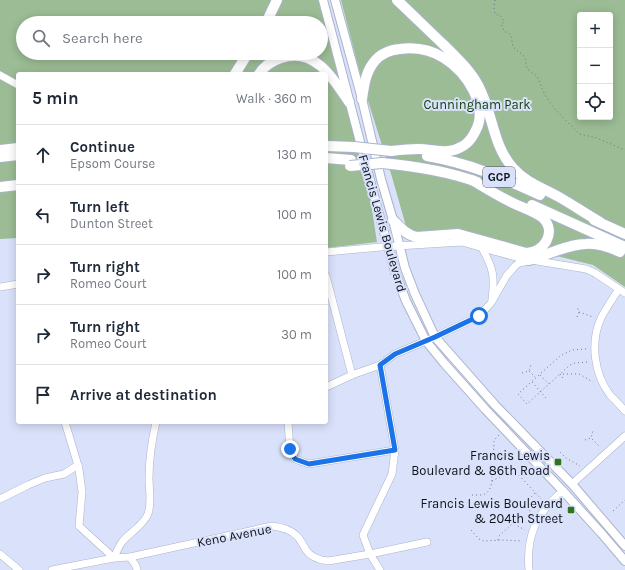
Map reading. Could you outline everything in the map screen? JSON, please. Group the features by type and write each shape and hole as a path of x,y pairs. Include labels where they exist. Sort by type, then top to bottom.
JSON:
{"highway":[{"path":"269,16 277,0"},
{"path":"397,0 463,64 474,77 486,101 500,148 513,168 524,179 532,184 557,196 600,222"},
{"path":"362,99 366,79 374,62 382,54 402,48 418,49 438,55 450,62 471,86 478,105 479,116 478,126 471,139 459,148 449,151 438,152 419,149 391,151"},
{"path":"236,72 244,60"},
{"path":"261,72 275,60"},
{"path":"313,60 327,72"},
{"path":"328,73 349,102"},
{"path":"328,143 343,147"},
{"name":"GCP","path":"328,146 391,151 440,159 476,168 512,182 625,234"},
{"path":"0,150 16,148"},
{"path":"0,157 16,155"},
{"name":"GCP","path":"328,158 350,163 387,163 452,174 513,196 625,247"},
{"path":"328,164 350,163"},
{"path":"393,220 408,234 416,237 458,234 526,253 533,252 542,247 546,242 549,233 544,219 472,180"},
{"path":"0,187 16,185"},
{"path":"0,193 16,191"},
{"path":"529,260 571,247 587,244 603,246 625,254"}],"main road":[{"name":"Francis Lewis Boulevard","path":"323,0 327,16"},
{"name":"Francis Lewis Boulevard","path":"336,0 405,268 410,284 435,337 495,404 572,484 625,546"},
{"name":"Francis Lewis Boulevard","path":"328,20 388,247 402,292 426,341 485,409 563,491 625,562"}],"street":[{"path":"0,75 16,84"},
{"path":"328,252 457,242 466,243 529,260 586,269 595,273 622,291 601,317 596,329 594,347 600,376 610,394 625,411"},
{"path":"482,248 494,276 494,287 491,303"},
{"path":"328,386 352,375 380,365 395,354 479,316 491,303 507,275 515,266 529,260"},
{"path":"0,287 16,284"},
{"path":"328,284 352,375"},
{"path":"380,365 395,450 392,474 363,535 370,554 380,570"},
{"path":"66,424 78,465 82,492 79,526 114,558 122,542 145,520 150,508 150,457 151,443 156,424"},
{"path":"288,424 290,449 295,459 309,464 395,450"},
{"path":"572,484 625,436"},
{"path":"0,498 28,484 45,478 64,474 78,465"},
{"path":"64,474 80,477"},
{"path":"529,570 528,554 533,529 547,506 563,491"},
{"name":"Keno Avenue","path":"52,570 114,558 130,557 272,526 290,531 297,536 311,555 328,561 428,542"},
{"path":"0,554 19,570"},
{"path":"130,557 137,570"}],"path":[{"path":"495,0 495,14 501,16 504,22 501,24 504,31 511,35 513,47 525,57 527,69 537,76 545,95 553,107 579,134 597,138 625,150"},
{"path":"577,306 579,312 577,316"},
{"path":"579,312 592,317"},
{"path":"586,349 566,352 518,394 527,404 573,364 587,362"},
{"path":"529,371 531,364"},
{"path":"529,371 536,378"},
{"path":"522,373 529,371"},
{"path":"540,374 549,384"},
{"path":"560,374 563,378"},
{"path":"560,374 579,374 594,382"},
{"path":"531,382 546,398"},
{"path":"591,438 593,431"},
{"path":"472,495 486,493 490,489 492,481 492,467 490,458 494,451 494,439 500,435"},
{"path":"585,440 591,438"},
{"path":"591,438 600,447"},
{"path":"560,452 566,458 580,466"},
{"path":"492,467 500,472 516,471 543,501"},
{"path":"492,481 508,472"},
{"path":"533,514 524,504 535,493"},
{"path":"613,511 625,500"},
{"path":"498,540 499,536 512,524 525,530"},
{"path":"470,530 481,541 522,541"}],"green space":[{"path":"0,0 319,0 323,16 16,16 16,60 328,60 328,33 366,171 377,242 328,248 328,72 16,72 16,238 0,239"},
{"name":"Cunningham Park","path":"341,0 625,0 625,287 593,265 460,232 408,233 363,85"}],"place":[{"name":"Francis Lewis Boulevard & 86th Road","path":"558,462"},
{"name":"Francis Lewis Boulevard & 204th Street","path":"571,510"}],"route":[{"path":"290,449 295,459 309,464 395,450 380,365 395,354 479,316"}]}
